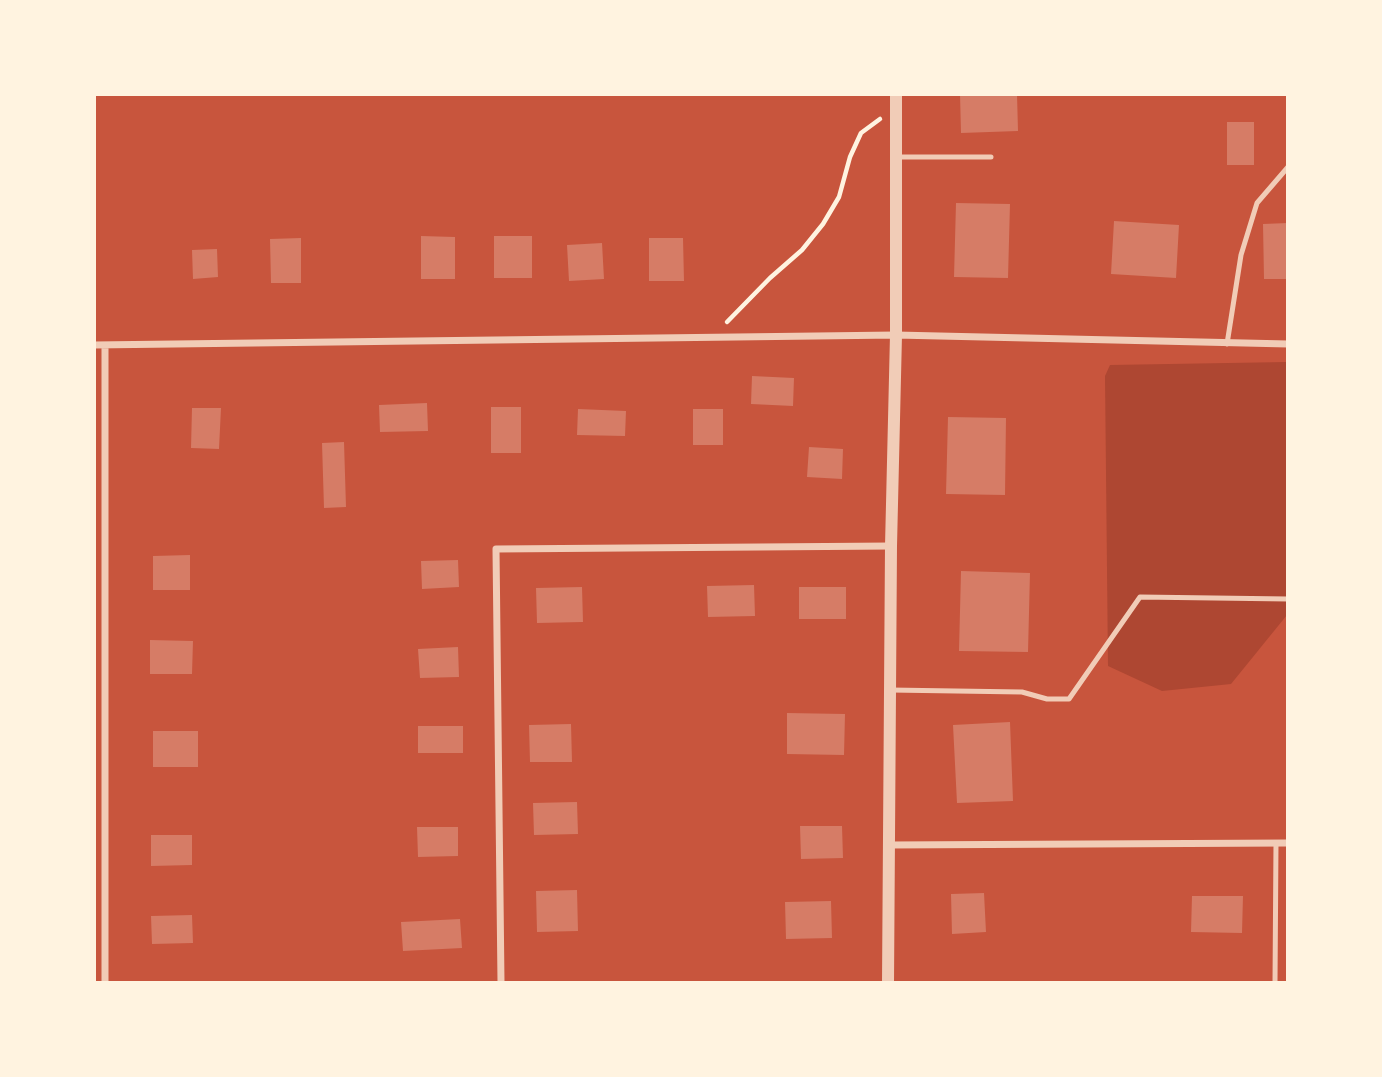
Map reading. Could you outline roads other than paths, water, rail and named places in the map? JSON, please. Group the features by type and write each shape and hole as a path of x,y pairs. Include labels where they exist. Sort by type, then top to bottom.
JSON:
{"street":[{"path":"888,982 891,546 896,335 896,94"},
{"path":"94,345 896,335 1287,344"},
{"path":"105,345 105,982"},
{"path":"501,982 496,549 891,546"},
{"path":"889,845 1287,843"}],"lane":[{"path":"896,157 991,157"},
{"path":"1227,344 1241,255 1257,204 1287,167"},
{"path":"890,690 1022,692 1047,699 1069,699 1140,597 1287,599"},
{"path":"1275,982 1276,843"}]}
